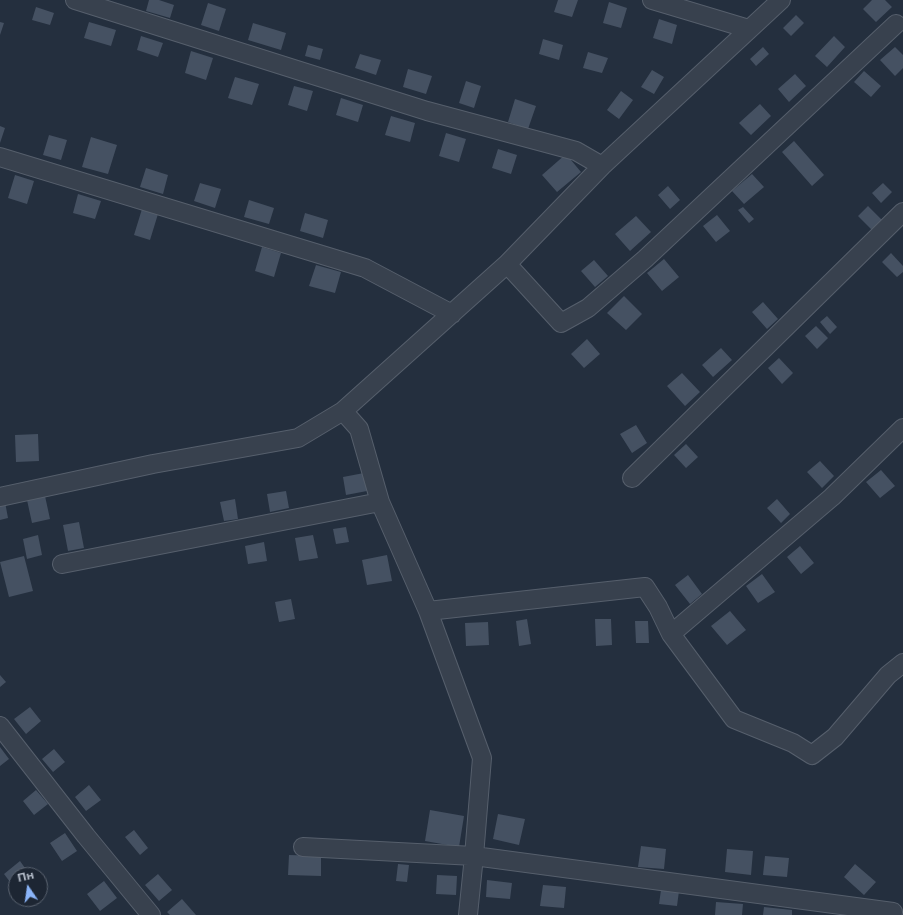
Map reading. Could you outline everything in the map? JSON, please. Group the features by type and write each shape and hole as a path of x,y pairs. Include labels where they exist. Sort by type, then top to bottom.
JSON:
{"street":[{"path":"75,0 427,111 576,151 602,166"},
{"path":"652,0 749,28"},
{"path":"0,497 153,464 298,438 343,411 507,264 602,166 749,28 781,0"},
{"path":"507,264 561,323 588,308 651,253 896,24"},
{"path":"0,157 365,268 452,314"},
{"path":"632,478 903,212"},
{"path":"343,411 360,429 380,502 428,611 482,758 468,915"},
{"path":"671,634 832,497 903,428"},
{"path":"62,564 380,502"},
{"path":"428,611 645,587 658,607 671,634 734,719 793,743 812,755 835,737 888,675 903,663"},
{"path":"0,726 86,836 151,915"},
{"path":"303,847 474,856 893,912"}],"building":[{"path":"149,0 159,0 174,5 170,18 146,11"},
{"path":"558,0 578,0 572,17 554,12"},
{"path":"872,0 885,0 892,7 876,22 863,9"},
{"path":"609,2 627,8 621,28 603,23"},
{"path":"208,3 226,9 219,31 201,25"},
{"path":"36,7 54,13 50,25 32,20"},
{"path":"796,15 804,23 791,36 783,28"},
{"path":"659,19 677,25 672,44 653,38"},
{"path":"0,22 4,23 0,35"},
{"path":"89,22 116,30 111,46 84,38"},
{"path":"253,23 286,33 281,50 248,40"},
{"path":"141,36 163,43 158,57 137,50"},
{"path":"834,36 845,47 827,67 815,56"},
{"path":"543,39 563,45 559,60 539,54"},
{"path":"308,45 323,49 320,60 305,56"},
{"path":"763,47 769,54 756,66 750,59"},
{"path":"895,47 903,55 903,68 895,76 880,60"},
{"path":"191,51 213,58 206,80 185,73"},
{"path":"588,52 608,58 602,73 583,68"},
{"path":"360,54 381,60 376,75 355,68"},
{"path":"408,69 432,76 426,94 403,87"},
{"path":"652,70 664,77 654,94 641,87"},
{"path":"864,71 881,86 871,97 854,82"},
{"path":"795,74 806,86 789,102 778,89"},
{"path":"235,77 259,84 252,105 228,98"},
{"path":"466,81 481,86 474,108 459,103"},
{"path":"294,86 313,91 307,111 288,105"},
{"path":"621,91 633,100 619,119 607,110"},
{"path":"341,98 363,105 358,122 336,115"},
{"path":"515,99 536,106 528,129 508,122"},
{"path":"760,104 771,116 751,135 739,123"},
{"path":"391,116 415,123 410,142 385,135"},
{"path":"0,126 5,128 0,143"},
{"path":"446,133 466,139 459,162 439,156"},
{"path":"49,135 67,140 61,160 43,155"},
{"path":"91,137 117,145 108,174 82,167"},
{"path":"794,141 824,175 812,186 782,152"},
{"path":"498,149 517,155 511,174 492,168"},
{"path":"566,154 581,172 557,192 542,175"},
{"path":"146,168 168,175 163,194 140,187"},
{"path":"752,174 764,187 744,204 732,191"},
{"path":"15,175 34,181 27,204 8,198"},
{"path":"200,183 221,189 215,208 194,201"},
{"path":"883,183 892,192 881,203 872,193"},
{"path":"668,186 680,200 670,209 658,195"},
{"path":"78,194 101,201 95,219 73,213"},
{"path":"249,200 274,208 269,224 244,217"},
{"path":"868,206 883,221 873,231 858,216"},
{"path":"743,207 754,219 749,223 738,210"},
{"path":"142,209 158,214 150,240 134,235"},
{"path":"305,213 328,220 323,238 300,231"},
{"path":"717,215 730,231 716,242 703,226"},
{"path":"636,216 651,232 630,251 615,234"},
{"path":"262,247 281,253 274,277 255,271"},
{"path":"891,253 903,266 903,272 897,277 882,262"},
{"path":"664,259 679,277 662,291 647,273"},
{"path":"594,260 608,276 595,287 581,271"},
{"path":"316,265 341,272 335,293 309,286"},
{"path":"624,296 642,314 626,330 607,313"},
{"path":"763,302 778,319 767,329 752,312"},
{"path":"827,316 837,327 830,334 820,322"},
{"path":"816,326 828,338 817,349 805,336"},
{"path":"587,339 600,354 584,368 571,354"},
{"path":"721,348 732,360 713,377 702,365"},
{"path":"779,358 793,373 782,384 768,368"},
{"path":"682,373 700,392 685,406 667,386"},
{"path":"636,425 647,443 632,453 620,434"},
{"path":"38,434 39,461 16,462 15,435"},
{"path":"686,444 698,457 686,468 674,455"},
{"path":"820,461 834,476 822,488 807,472"},
{"path":"881,470 895,486 880,498 866,482"},
{"path":"364,473 367,491 346,495 343,477"},
{"path":"286,491 289,508 270,512 267,494"},
{"path":"45,496 50,519 32,523 27,500"},
{"path":"235,499 238,519 224,521 220,502"},
{"path":"777,499 790,514 781,523 767,508"},
{"path":"5,502 8,518 0,520 0,503"},
{"path":"79,522 84,548 68,551 63,525"},
{"path":"346,527 349,542 336,544 333,529"},
{"path":"38,535 42,555 27,559 23,539"},
{"path":"313,535 318,558 299,561 295,538"},
{"path":"264,542 267,561 248,564 245,546"},
{"path":"800,546 814,563 801,574 787,557"},
{"path":"387,555 392,581 367,585 362,560"},
{"path":"24,556 33,591 9,597 0,562"},
{"path":"762,574 775,592 758,603 746,586"},
{"path":"688,575 702,594 690,604 675,585"},
{"path":"291,599 295,619 279,622 275,602"},
{"path":"730,611 746,630 727,645 711,626"},
{"path":"527,619 531,644 519,646 516,621"},
{"path":"595,619 611,619 612,645 596,646"},
{"path":"635,621 648,621 649,643 636,643"},
{"path":"488,622 489,645 466,646 465,623"},
{"path":"0,675 6,682 0,687"},
{"path":"30,707 41,721 26,734 14,719"},
{"path":"0,747 9,759 0,766"},
{"path":"54,749 65,762 53,772 42,759"},
{"path":"89,785 101,800 86,811 75,797"},
{"path":"36,790 48,804 34,815 23,801"},
{"path":"430,810 464,816 459,847 425,841"},
{"path":"498,814 525,819 519,845 493,839"},
{"path":"134,830 148,848 140,855 125,837"},
{"path":"65,833 77,851 62,861 50,843"},
{"path":"641,846 666,849 664,869 638,867"},
{"path":"727,849 753,851 751,875 725,872"},
{"path":"289,855 321,856 321,876 288,875"},
{"path":"765,856 789,858 787,877 763,875"},
{"path":"20,861 24,867 13,867"},
{"path":"398,864 409,865 407,882 396,881"},
{"path":"855,864 876,882 864,895 844,877"},
{"path":"8,871 8,879 4,874"},
{"path":"158,874 172,890 159,901 145,885"},
{"path":"437,875 457,876 456,895 436,894"},
{"path":"487,880 512,883 510,899 486,897"},
{"path":"104,881 117,898 100,911 87,894"},
{"path":"543,885 566,887 564,908 540,906"},
{"path":"661,890 679,891 677,906 659,904"},
{"path":"182,899 196,915 170,915 167,912"},
{"path":"716,902 743,904 742,915 715,915"},
{"path":"764,907 792,910 792,915 763,915"}]}
